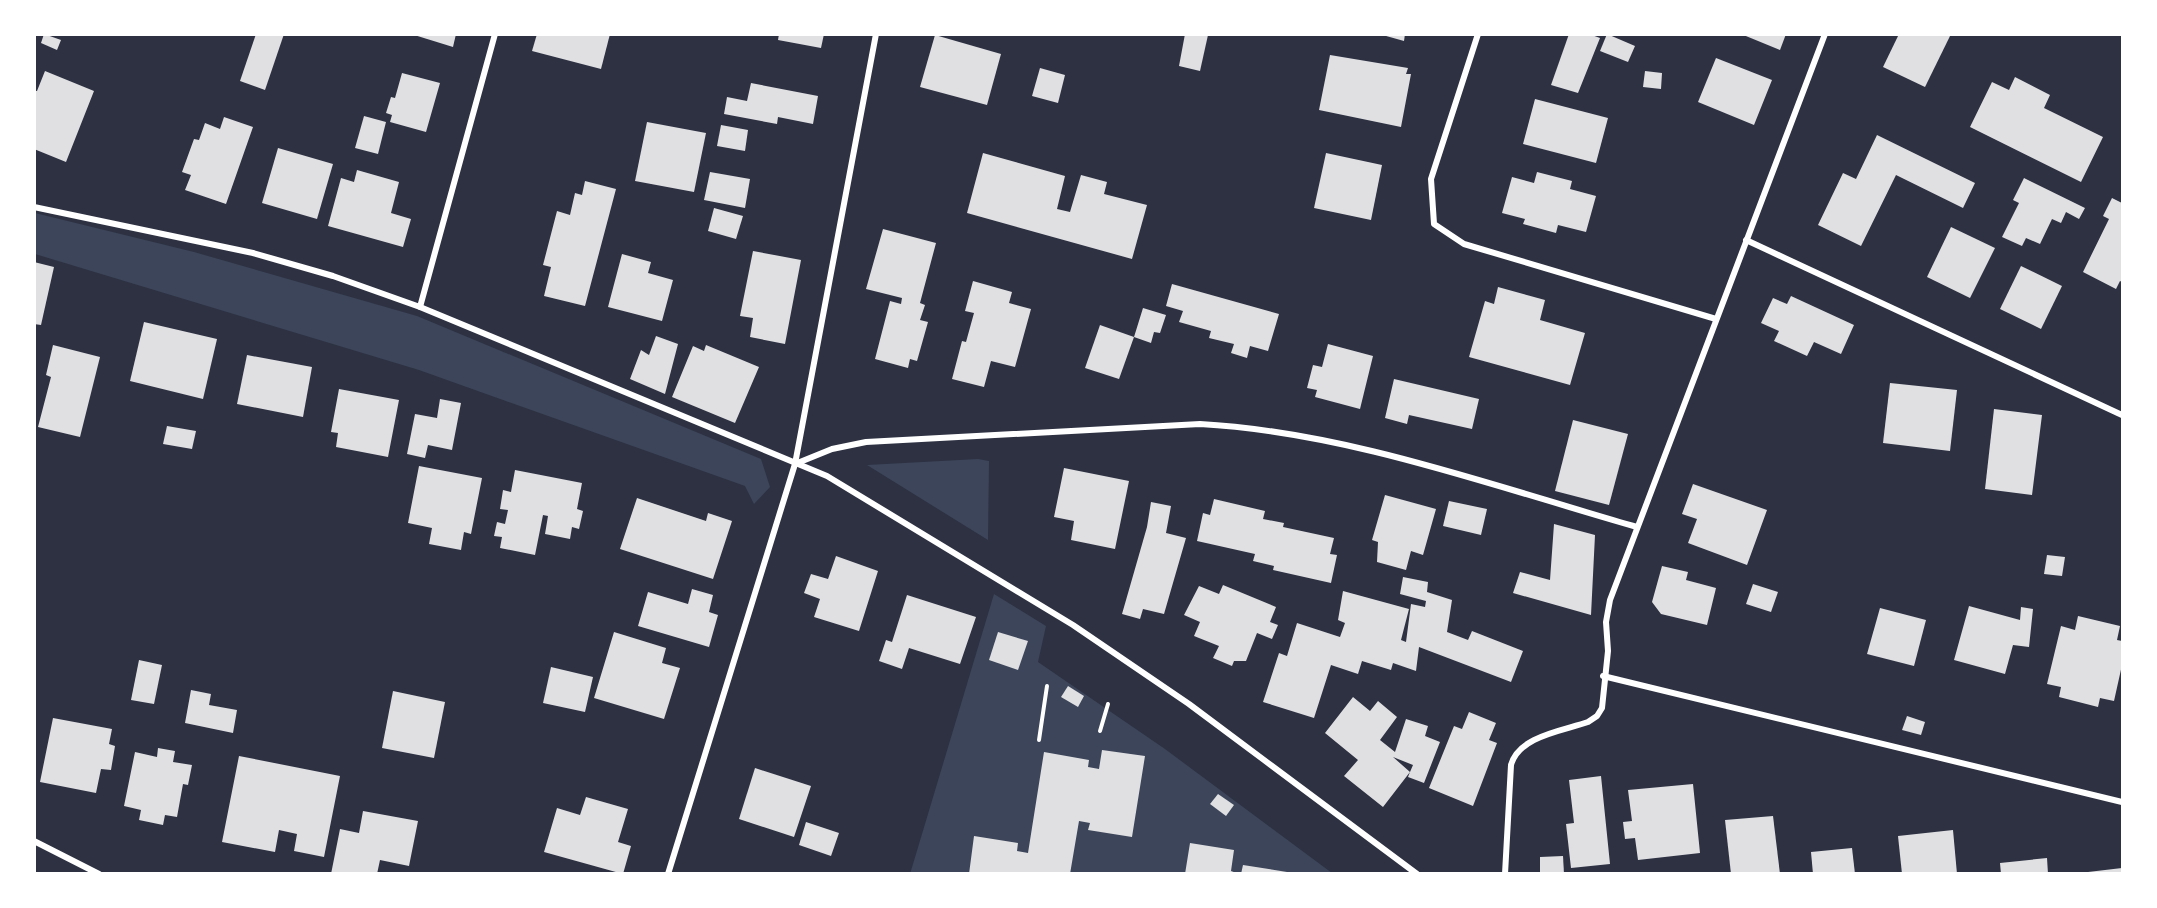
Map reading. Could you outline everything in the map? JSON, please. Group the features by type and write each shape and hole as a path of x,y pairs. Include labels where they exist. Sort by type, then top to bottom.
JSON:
{"street":[{"path":"420,307 495,34"},
{"path":"668,873 795,464 876,34"},
{"path":"1478,34 1431,179 1434,224 1464,244 1716,319"},
{"path":"1505,873 1511,765 1514,753 1523,745 1588,722 1597,716 1602,708 1603,676 1608,651 1605,622 1610,600 1825,34"},
{"path":"34,207 253,253 333,276 420,307 827,476 1073,625 1189,704 1417,873"},
{"path":"1746,240 2122,416"},
{"path":"795,464 832,449 866,442 1200,424 1247,427 1358,447 1637,526"},
{"path":"1603,676 2122,801"},
{"path":"34,841 99,873"}],"path":[{"path":"1039,740 1047,686"},
{"path":"1100,731 1108,704"}],"shaded area":[{"path":"35,213 194,252 417,316 761,459 770,487 754,504 745,486 419,370 35,254"},
{"path":"978,459 989,461 988,540 867,465"},
{"path":"994,594 1046,626 1038,662 1165,749 1332,873 910,874"}],"building":[{"path":"44,34 61,40 57,50 41,43"},
{"path":"256,34 284,34 265,90 240,81"},
{"path":"411,34 456,34 453,47"},
{"path":"537,34 610,34 601,69 532,51"},
{"path":"779,34 824,34 821,48 778,40"},
{"path":"1185,34 1208,35 1200,71 1179,66"},
{"path":"1379,34 1405,34 1404,41"},
{"path":"1569,34 1589,34 1600,38 1578,93 1551,85"},
{"path":"1607,34 1635,46 1628,62 1600,51"},
{"path":"1741,34 1786,34 1780,50"},
{"path":"1899,34 1951,34 1925,87 1883,67"},
{"path":"935,35 1001,54 987,105 920,87"},
{"path":"1330,55 1408,68 1406,74 1411,74 1401,127 1319,110"},
{"path":"1716,58 1772,80 1754,125 1698,102"},
{"path":"1040,68 1065,75 1058,103 1032,96"},
{"path":"45,71 94,91 66,162 34,149 34,91 37,91"},
{"path":"1645,71 1662,73 1661,89 1643,87"},
{"path":"402,73 440,83 426,132 390,122 392,115 386,113 391,97 395,98"},
{"path":"2015,77 2050,95 2044,108 2103,137 2081,182 1970,127 1992,82 2009,90"},
{"path":"751,83 818,96 813,124 778,117 777,124 724,114 727,97 747,101"},
{"path":"1535,99 1608,118 1596,163 1523,144"},
{"path":"364,116 386,122 378,154 355,148"},
{"path":"224,117 253,127 226,204 185,190 191,175 182,172 194,139 199,140 205,123 220,129"},
{"path":"647,122 706,133 694,192 635,181"},
{"path":"721,125 748,130 745,151 717,146"},
{"path":"1877,135 1975,183 1963,208 1896,175 1861,246 1818,225 1843,173 1856,179"},
{"path":"278,148 333,164 317,219 262,203"},
{"path":"983,153 1065,176 1057,209 1070,212 1081,175 1107,182 1104,194 1147,205 1132,259 967,213"},
{"path":"1326,153 1382,165 1371,220 1314,208"},
{"path":"357,170 399,182 391,213 411,219 403,247 328,226 341,178 354,182"},
{"path":"710,172 750,179 745,208 704,200"},
{"path":"1537,172 1572,181 1570,189 1596,196 1586,232 1558,225 1556,233 1523,224 1525,219 1502,213 1512,177 1534,183"},
{"path":"2024,178 2085,208 2079,219 2066,212 2061,223 2052,219 2040,244 2026,238 2022,246 2002,237 2019,203 2013,200"},
{"path":"585,181 616,189 585,306 544,296 551,267 543,265 557,211 570,215 575,193 582,195"},
{"path":"2112,198 2122,203 2122,282 2120,281 2116,289 2083,272 2109,219 2103,216"},
{"path":"714,208 743,216 736,239 708,231"},
{"path":"1951,227 1995,248 1970,298 1927,277"},
{"path":"883,229 936,243 920,303 925,305 920,320 928,322 917,361 910,359 908,368 875,359 890,301 901,304 902,298 866,289"},
{"path":"753,251 801,260 785,344 750,337 753,318 740,316"},
{"path":"622,254 651,262 648,273 673,280 662,321 608,307"},
{"path":"34,262 54,267 41,325 34,324"},
{"path":"2021,266 2062,286 2041,329 2000,309"},
{"path":"973,281 1012,292 1009,303 1031,309 1015,367 991,361 984,387 952,379 962,341 966,342 974,313 965,311"},
{"path":"1172,284 1279,314 1268,351 1250,346 1247,358 1231,353 1234,344 1209,338 1211,331 1179,322 1183,311 1166,306"},
{"path":"1498,287 1545,300 1540,320 1585,333 1570,385 1469,357 1485,301 1494,304"},
{"path":"1791,296 1854,325 1841,354 1814,342 1807,356 1774,341 1779,331 1761,323 1773,298 1787,304"},
{"path":"1143,308 1166,315 1160,333 1154,332 1151,343 1134,337"},
{"path":"144,322 217,339 203,399 130,381"},
{"path":"1100,325 1134,337 1119,379 1085,368"},
{"path":"656,336 678,344 665,394 630,379 641,350 649,355"},
{"path":"1328,344 1373,356 1360,409 1315,397 1317,390 1307,388 1313,365 1322,367"},
{"path":"53,345 100,357 80,437 38,427 51,377 46,375"},
{"path":"706,345 759,367 735,423 672,397 693,346 704,351"},
{"path":"247,355 312,367 303,417 237,404"},
{"path":"1394,379 1479,399 1472,429 1409,415 1407,424 1385,418"},
{"path":"1890,383 1957,390 1950,451 1883,443"},
{"path":"339,389 399,400 388,457 336,447 338,433 331,432"},
{"path":"440,399 461,403 452,450 428,445 425,458 407,454 415,414 437,418"},
{"path":"1994,409 2042,415 2032,495 1985,489"},
{"path":"1573,420 1628,434 1609,505 1555,491"},
{"path":"167,426 196,431 192,449 163,444"},
{"path":"419,466 482,478 471,534 464,532 461,550 429,544 432,528 408,523"},
{"path":"1064,468 1129,481 1115,549 1071,540 1074,521 1054,517"},
{"path":"515,470 582,483 577,509 583,511 579,529 572,527 570,539 545,534 548,516 543,515 535,555 500,548 502,537 494,536 497,522 505,524 508,510 500,509 503,490 511,492"},
{"path":"1693,484 1767,510 1747,565 1688,543 1697,519 1682,514"},
{"path":"1385,495 1436,509 1423,555 1411,551 1406,570 1377,562 1378,542 1372,540"},
{"path":"637,498 706,521 708,513 732,521 713,579 620,549"},
{"path":"1214,499 1265,511 1263,519 1284,523 1283,527 1334,538 1330,554 1337,555 1331,583 1273,570 1274,566 1253,561 1255,554 1197,541 1203,513 1210,515"},
{"path":"1449,501 1487,509 1481,535 1443,526"},
{"path":"1151,502 1171,506 1166,533 1186,538 1164,614 1143,609 1140,619 1122,614 1147,527"},
{"path":"1554,524 1595,535 1591,615 1513,593 1520,572 1550,580"},
{"path":"2047,555 2065,557 2062,576 2044,574"},
{"path":"836,556 878,571 859,631 814,617 820,599 804,593 811,574 828,579"},
{"path":"1662,566 1688,572 1686,580 1716,588 1707,625 1661,614 1652,602"},
{"path":"1403,577 1428,582 1427,592 1452,600 1447,632 1468,640 1472,631 1523,651 1511,682 1419,647 1416,671 1393,663 1391,670 1362,661 1358,674 1331,665 1314,718 1263,702 1279,653 1287,656 1297,623 1340,637 1345,623 1338,620 1343,591 1409,609 1401,640 1406,642 1411,604 1425,607 1426,601 1400,594"},
{"path":"1753,584 1778,592 1771,612 1746,604"},
{"path":"1223,585 1276,607 1270,622 1278,625 1272,639 1257,633 1246,661 1234,661 1232,666 1213,658 1219,646 1194,636 1200,622 1184,615 1199,586 1219,594"},
{"path":"692,589 713,595 709,612 718,615 709,647 638,626 648,592 688,604"},
{"path":"907,595 976,617 960,664 909,648 902,669 879,661 886,640 892,642"},
{"path":"1969,606 2020,620 2021,607 2033,609 2029,647 2013,645 2005,674 1954,660"},
{"path":"1880,608 1926,620 1914,666 1867,654"},
{"path":"2078,616 2120,626 2117,640 2122,641 2122,665 2114,701 2100,698 2098,707 2059,697 2061,687 2047,684 2061,626 2075,630"},
{"path":"614,632 666,648 662,663 680,668 664,719 594,698"},
{"path":"998,632 1028,641 1018,670 989,660"},
{"path":"139,660 162,665 154,704 131,700"},
{"path":"551,667 593,677 585,712 543,703"},
{"path":"1068,686 1084,696 1078,707 1061,697"},
{"path":"191,690 211,694 209,705 237,710 233,733 185,723"},
{"path":"393,691 445,702 434,758 382,748"},
{"path":"1353,697 1370,711 1378,701 1397,717 1380,740 1395,752 1406,719 1428,726 1425,736 1440,742 1424,783 1408,777 1410,772 1383,807 1344,776 1358,760 1325,733","holes":["1393,757 1413,765 1410,772"]},
{"path":"1469,712 1496,723 1489,740 1497,743 1473,806 1429,788 1454,726 1462,729"},
{"path":"1907,716 1925,722 1921,735 1902,730"},
{"path":"53,718 112,729 109,744 115,746 111,770 101,769 96,793 40,782"},
{"path":"158,748 175,751 173,762 192,765 188,785 183,784 177,817 165,815 163,825 139,820 141,810 124,806 135,752 157,757"},
{"path":"1102,750 1145,756 1132,837 1088,830 1090,823 1079,821 1070,874 969,874 974,836 1018,843 1017,851 1028,853 1044,752 1089,760 1088,767 1099,769"},
{"path":"239,756 340,776 324,857 294,851 297,834 279,830 275,852 222,842"},
{"path":"755,768 811,786 794,837 739,819"},
{"path":"1601,776 1610,864 1571,868 1566,824 1574,823 1569,780"},
{"path":"1693,784 1700,853 1638,860 1635,838 1625,839 1623,822 1632,821 1628,790"},
{"path":"1218,794 1234,805 1226,816 1210,804"},
{"path":"586,797 628,809 618,842 631,846 623,874 544,852 557,808 580,815"},
{"path":"363,811 418,821 409,866 380,860 377,874 331,874 340,829 359,833"},
{"path":"1773,816 1780,874 1731,874 1725,820"},
{"path":"806,822 839,833 831,856 799,845"},
{"path":"1953,830 1957,874 1902,874 1898,836"},
{"path":"1190,843 1234,850 1231,871 1239,874 1185,874"},
{"path":"1852,848 1855,874 1813,874 1811,852"},
{"path":"1563,856 1564,874 1540,874 1540,857"},
{"path":"2047,858 2048,874 2001,874 2000,863"},
{"path":"1243,865 1287,872 1287,874 1241,874"},
{"path":"2122,868 2122,874 2088,874 2088,872"}]}
